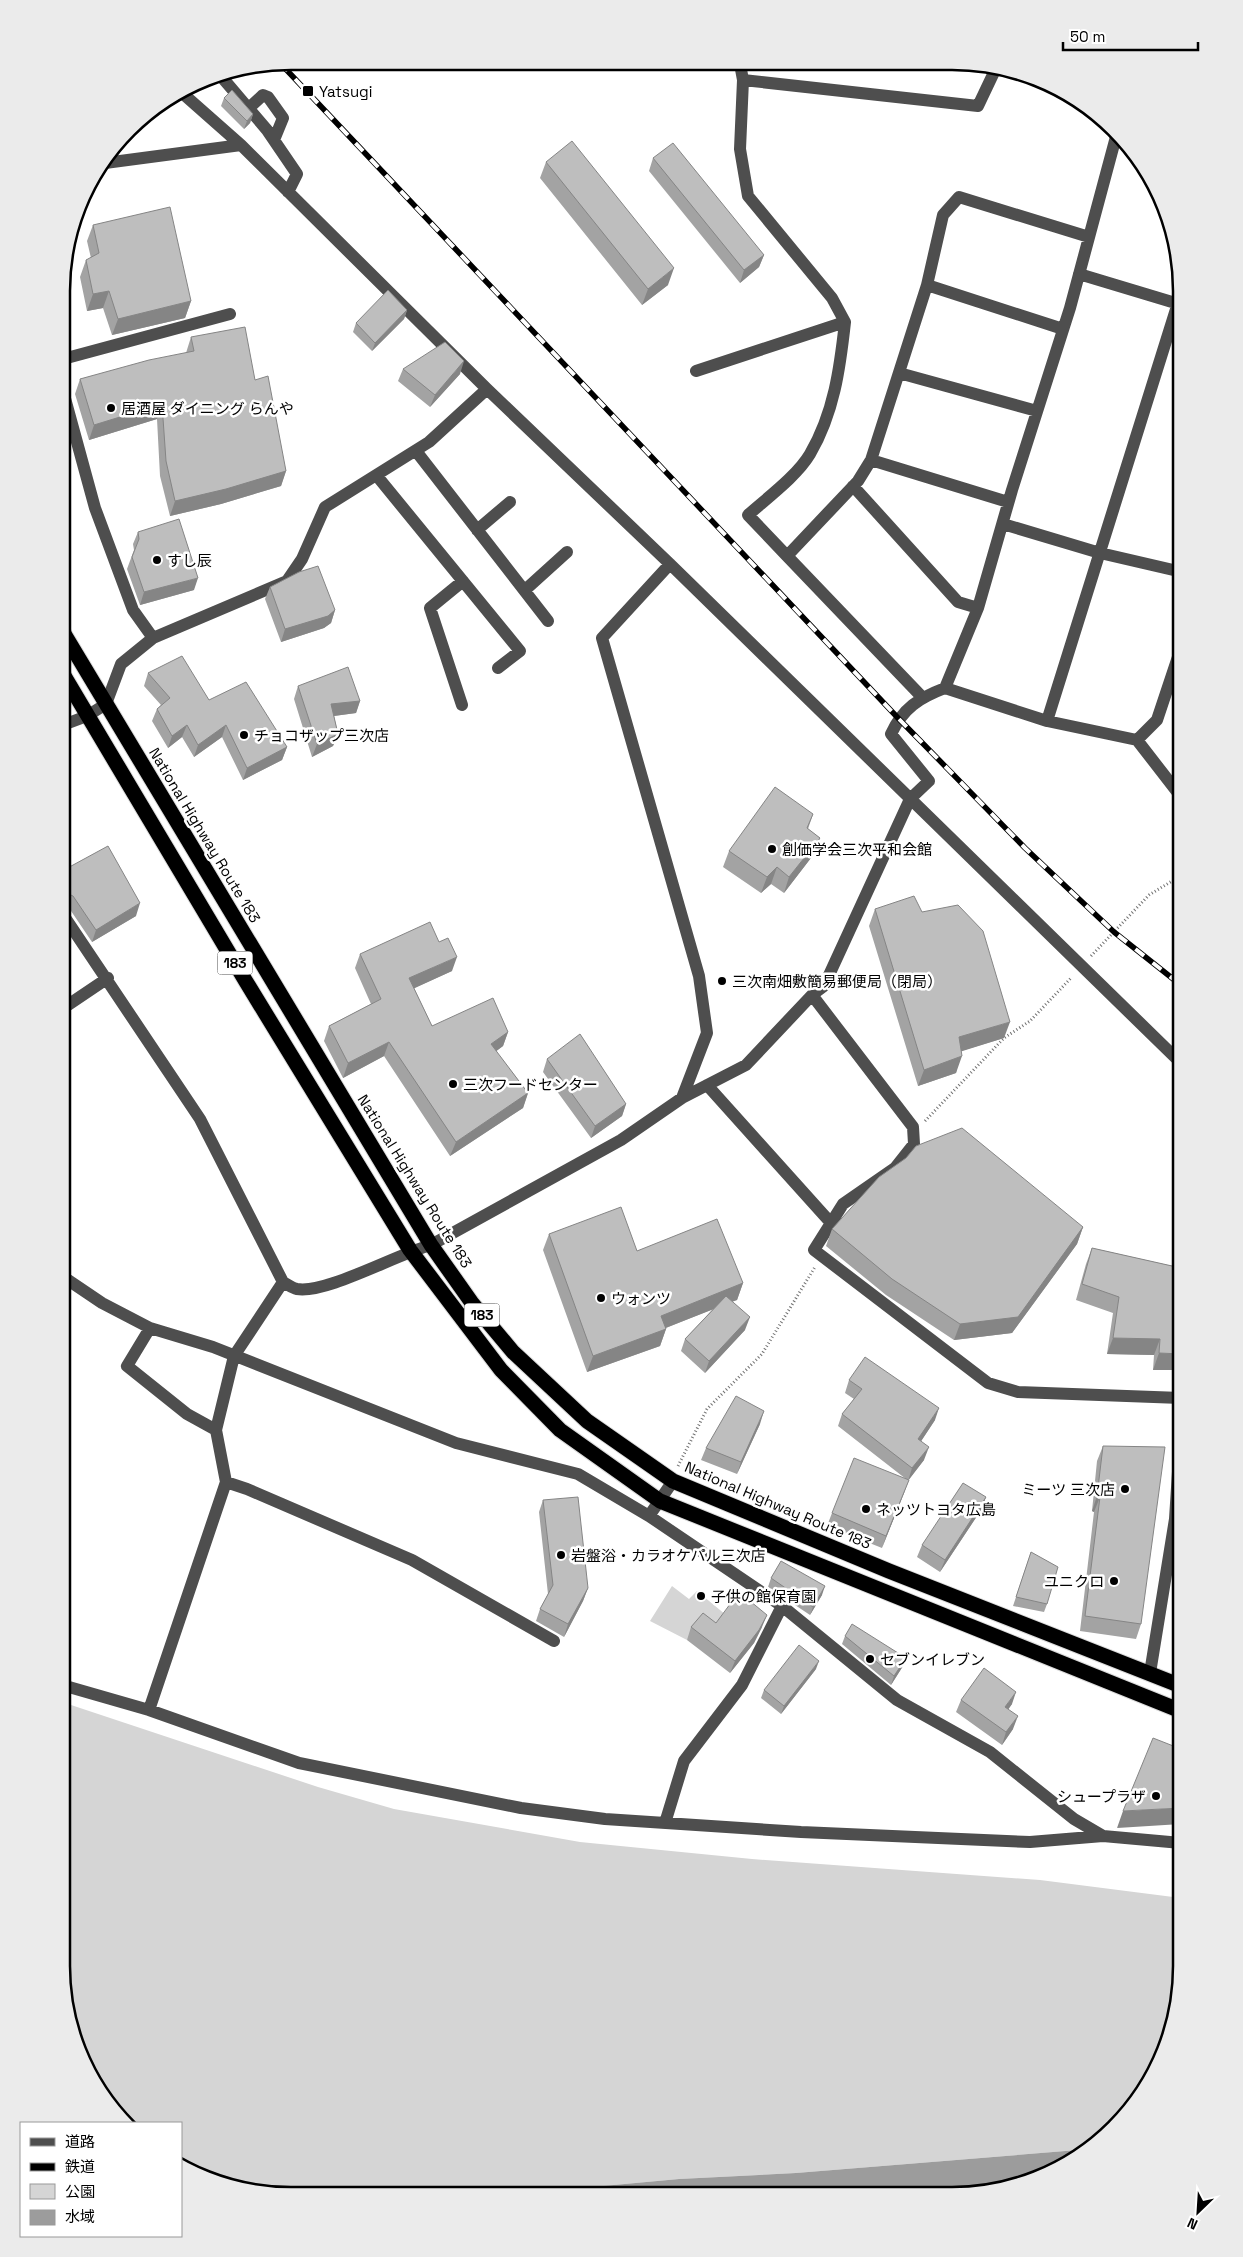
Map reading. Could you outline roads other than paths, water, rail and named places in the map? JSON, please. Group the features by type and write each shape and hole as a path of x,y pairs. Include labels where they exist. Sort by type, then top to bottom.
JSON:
{"highway":[{"name":"National Highway Route 183","path":"70,644 431,1245 472,1303 513,1352 587,1421 673,1481 862,1560 1173,1683"},
{"name":"183","path":"70,686 410,1250 501,1370 560,1430 660,1501 1173,1708"}],"street":[{"path":"741,70 743,80 740,149 748,196 832,298 845,322 840,376 825,423 810,455 748,515 922,697"},
{"path":"743,80 978,106 993,74"},
{"path":"225,81 274,140 297,174 288,192"},
{"path":"249,108 263,95 268,96 283,118 274,140"},
{"path":"186,97 241,145 487,389 670,564 1173,1055"},
{"path":"945,688 978,608 1008,502 1063,329 1114,141"},
{"path":"111,162 241,145"},
{"path":"787,556 853,486 871,460 927,285 943,215 959,197 1089,237"},
{"path":"1079,274 1173,303"},
{"path":"927,285 1063,329"},
{"path":"70,357 230,314"},
{"path":"696,371 845,322"},
{"path":"1047,721 1173,327"},
{"path":"899,373 1037,411"},
{"path":"70,722 87,716 106,704 121,664 153,638 287,581 302,559 325,507 429,442 487,389"},
{"path":"70,418 94,508 133,610 153,638"},
{"path":"416,451 548,621"},
{"path":"871,460 1008,502"},
{"path":"377,476 520,652 498,668"},
{"path":"853,486 958,602 978,608"},
{"path":"477,530 510,502"},
{"path":"1003,524 1100,553 1173,570"},
{"path":"524,590 567,552"},
{"path":"670,564 602,638 606,658 699,976 707,1033 682,1098"},
{"path":"462,705 430,608 463,581"},
{"path":"1137,740 1156,720 1173,671"},
{"path":"70,924 108,978 200,1119 282,1282 297,1289 328,1286 410,1250 431,1245 621,1140 682,1098 746,1065 812,995 824,986 910,799 929,781 891,734 898,718 922,697 945,688 1047,721 1137,740 1173,786"},
{"path":"70,1004 108,978"},
{"path":"812,995 913,1127 914,1144 895,1168 843,1204 814,1250 988,1383 1018,1392 1173,1398"},
{"path":"708,1085 831,1223"},
{"path":"70,1281 102,1303 150,1328 213,1347 456,1444 578,1474 649,1516 782,1606 897,1700 990,1752 1074,1819 1103,1836"},
{"path":"149,1710 226,1482 216,1430 234,1356 282,1282"},
{"path":"150,1328 127,1366 187,1414 216,1430"},
{"path":"649,1516 673,1481"},
{"path":"226,1482 247,1489 412,1560 554,1641"},
{"path":"1150,1673 1173,1531"},
{"path":"665,1823 684,1761 742,1685 782,1606"},
{"path":"70,1687 149,1710 299,1763 521,1808 605,1819 801,1832 1030,1842 1103,1836 1173,1842"}],"water":[{"path":"1075,2150 1050,2164 1023,2175 995,2183 967,2187 592,2187 679,2179 796,2173"}],"railway":[{"path":"287,70 898,718 1025,848 1114,932 1173,979"}],"place":[{"name":"Yatsugi","path":"308,91"},
{"name":"居酒屋 ダイニング らんや","path":"111,408"},
{"name":"すし辰","path":"157,560"},
{"name":"チョコザップ三次店","path":"244,735"},
{"name":"創価学会三次平和会館","path":"772,849"},
{"name":"三次南畑敷簡易郵便局（閉局）","path":"722,981"},
{"name":"三次フードセンター","path":"453,1084"},
{"name":"ウォンツ","path":"601,1298"},
{"name":"ミーツ 三次店","path":"1125,1489"},
{"name":"ネッツトヨタ広島","path":"866,1509"},
{"name":"岩盤浴・カラオケパル三次店","path":"561,1555"},
{"name":"ユニクロ","path":"1114,1581"},
{"name":"子供の館保育園","path":"701,1596"},
{"name":"セブンイレブン","path":"870,1659"},
{"name":"シュープラザ","path":"1156,1796"}]}
